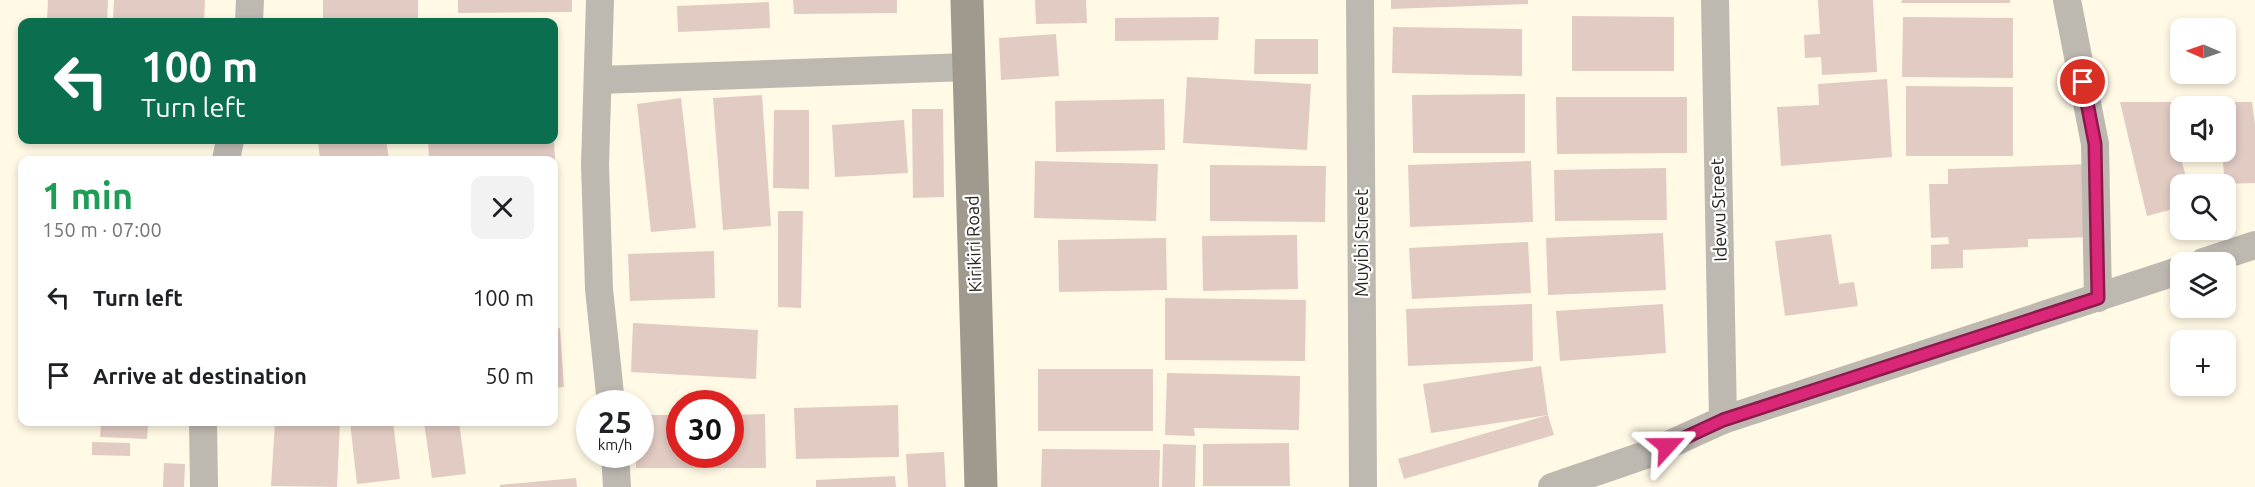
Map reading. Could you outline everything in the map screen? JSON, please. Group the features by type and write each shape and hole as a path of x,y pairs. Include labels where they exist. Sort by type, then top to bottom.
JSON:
{"main road":[{"name":"Kirikiri Road","path":"967,0 981,487"}],"street":[{"path":"249,18 250,0"},
{"path":"600,0 595,165 599,289 610,390"},
{"name":"Muyibi Street","path":"1360,0 1363,487"},
{"name":"Idewu Street","path":"1715,0 1723,420"},
{"path":"2067,0 2095,144 2098,298"},
{"path":"598,80 968,67"},
{"path":"2233,252 2255,245"},
{"path":"1552,487 1648,454 1723,420 2170,274"},
{"path":"203,426 204,487"},
{"path":"616,468 617,487"}],"building":[{"path":"48,0 108,0 107,18 47,18"},
{"path":"114,0 205,0 204,18 113,18"},
{"path":"323,0 418,0 418,18 323,18"},
{"path":"458,0 572,0 572,12 458,13"},
{"path":"793,0 897,0 897,13 794,14"},
{"path":"1035,0 1086,0 1087,23 1036,24"},
{"path":"1391,0 1528,0 1528,4 1391,9"},
{"path":"1818,0 1873,0 1877,72 1822,75 1821,57 1805,58 1804,35 1820,34"},
{"path":"1902,0 2010,0 2010,3 1901,3"},
{"path":"769,2 770,28 678,32 677,6"},
{"path":"1572,16 1674,17 1674,71 1572,71"},
{"path":"1219,17 1218,40 1115,41 1115,18"},
{"path":"1903,17 2013,18 2013,78 1902,77"},
{"path":"1393,27 1522,29 1522,76 1392,73"},
{"path":"1056,34 1059,76 1001,80 999,38"},
{"path":"1255,39 1318,39 1318,74 1254,74"},
{"path":"1187,77 1311,84 1307,150 1183,143"},
{"path":"1887,79 1892,157 1781,166 1777,107 1819,105 1818,84"},
{"path":"1906,86 2013,87 2013,156 1906,156"},
{"path":"1525,94 1525,153 1413,153 1412,95"},
{"path":"762,95 771,226 723,230 713,98"},
{"path":"1556,97 1687,97 1687,153 1557,154"},
{"path":"681,98 696,228 651,232 637,104"},
{"path":"1164,99 1165,150 1056,152 1055,101"},
{"path":"2120,102 2170,102 2170,162 2182,162 2185,174 2170,174 2170,210 2147,216"},
{"path":"2236,102 2252,102 2255,125 2255,183 2236,184 2236,174 2224,174 2223,162 2236,162"},
{"path":"912,109 943,109 944,197 913,198"},
{"path":"774,110 809,110 809,189 773,188"},
{"path":"904,120 908,173 835,177 832,125"},
{"path":"318,144 387,144 388,156 320,156"},
{"path":"428,144 554,144 555,156 429,156"},
{"path":"1035,161 1158,164 1156,221 1034,218"},
{"path":"1531,161 1533,222 1410,227 1408,165"},
{"path":"2090,164 2093,237 2028,239 2028,247 1963,250 1963,268 1931,269 1931,245 1949,244 1948,237 1931,238 1929,184 1948,184 1948,169"},
{"path":"1210,165 1326,166 1325,222 1210,221"},
{"path":"1666,168 1667,220 1555,221 1554,170"},
{"path":"778,211 803,211 801,308 778,307"},
{"path":"1663,233 1666,290 1548,295 1546,238"},
{"path":"1831,234 1839,284 1854,282 1858,306 1785,316 1775,241"},
{"path":"1297,235 1298,289 1203,291 1202,236"},
{"path":"1166,238 1167,290 1059,292 1058,240"},
{"path":"1528,242 1531,293 1412,299 1409,248"},
{"path":"714,251 715,298 630,301 628,254"},
{"path":"1165,298 1306,300 1305,361 1165,360"},
{"path":"1532,304 1533,361 1408,366 1406,309"},
{"path":"1663,304 1666,353 1560,361 1556,311"},
{"path":"633,323 758,330 756,379 631,372"},
{"path":"558,328 560,328 564,387 558,388"},
{"path":"1541,366 1548,415 1431,433 1423,384"},
{"path":"1038,369 1153,369 1153,431 1038,431"},
{"path":"1167,373 1300,376 1299,430 1194,428 1195,436 1165,435"},
{"path":"898,405 899,457 796,459 794,408"},
{"path":"765,414 766,468 744,468 744,415"},
{"path":"654,415 666,415 666,468 654,468"},
{"path":"1548,415 1554,435 1404,479 1398,459"},
{"path":"101,426 148,426 147,439 100,437"},
{"path":"275,426 340,426 337,487 271,486"},
{"path":"350,426 393,426 400,479 357,484"},
{"path":"425,426 460,426 466,474 432,478"},
{"path":"92,442 130,443 130,456 92,455"},
{"path":"1289,443 1290,486 1203,486 1203,444"},
{"path":"1163,444 1196,445 1195,487 1162,487"},
{"path":"1042,449 1160,450 1159,487 1041,487"},
{"path":"944,452 946,487 908,487 906,454"},
{"path":"164,463 185,464 184,487 163,487"},
{"path":"895,476 896,487 816,487 816,480"},
{"path":"576,478 577,487 500,487 500,485"}],"route":[{"path":"1667,446 1723,420 2098,298 2095,144 2083,82"}]}
